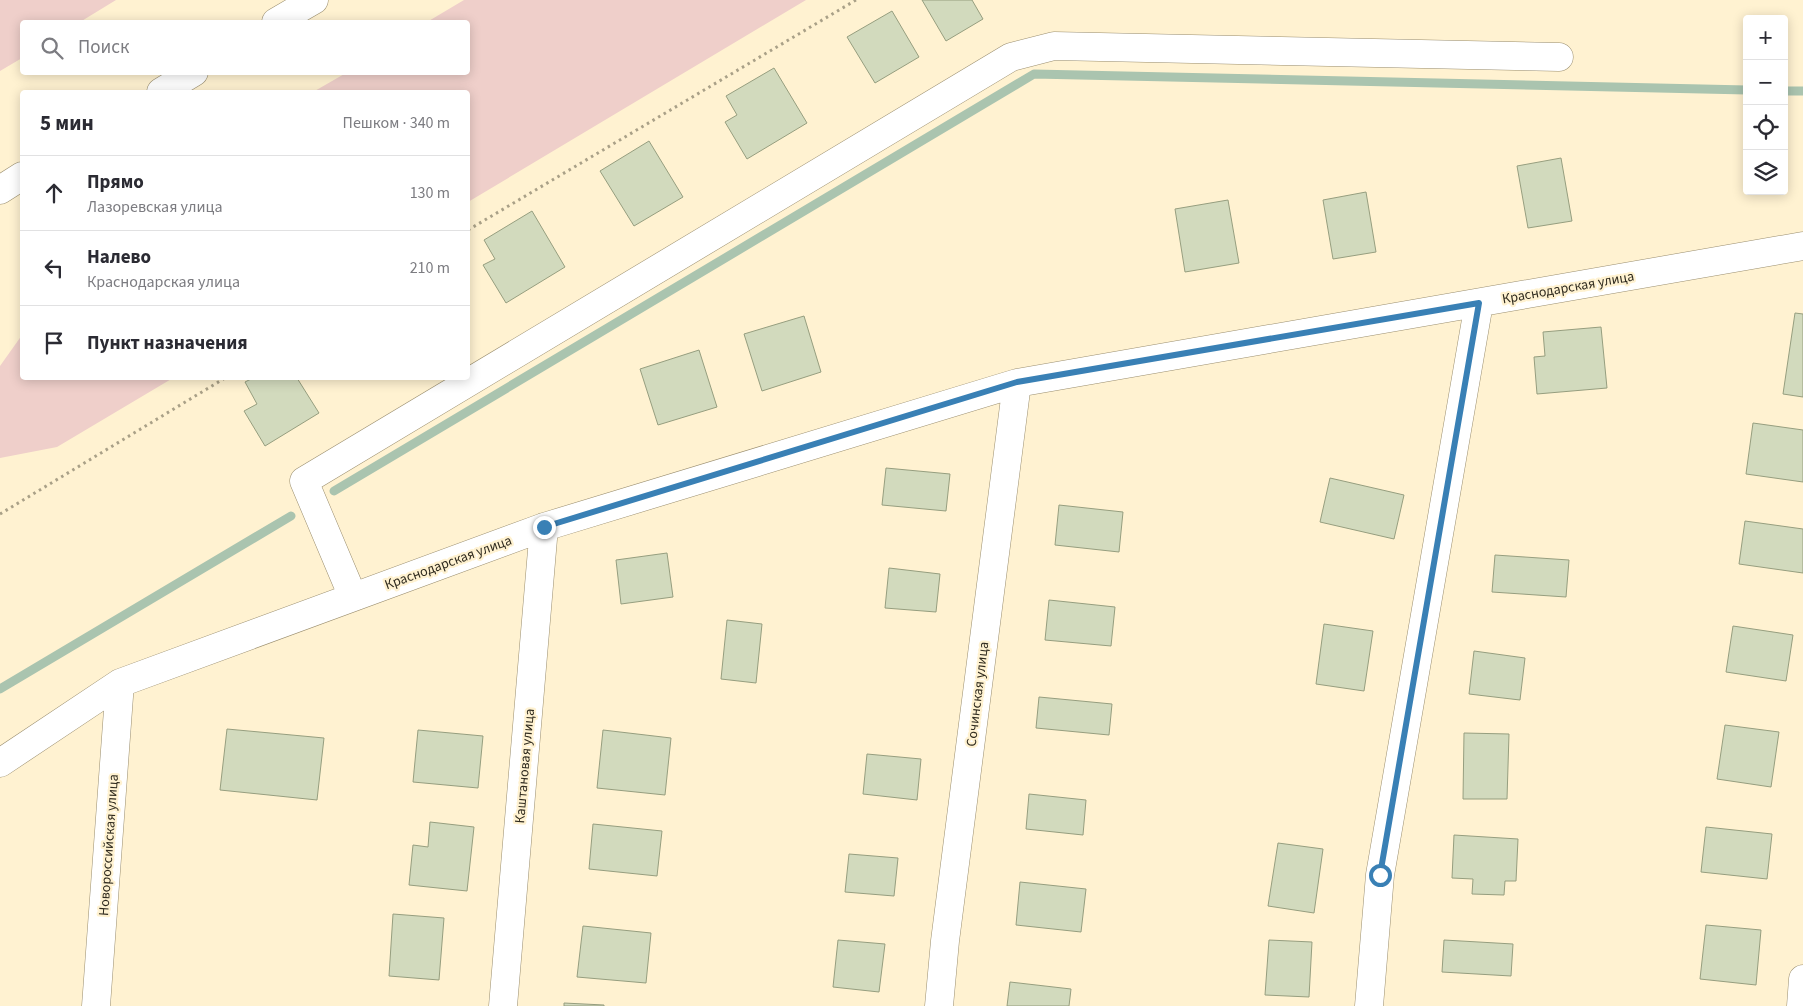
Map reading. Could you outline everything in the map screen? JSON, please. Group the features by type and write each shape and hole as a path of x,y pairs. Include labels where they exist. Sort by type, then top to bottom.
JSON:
{"street":[{"path":"279,20 314,0"},
{"path":"353,597 304,481 1011,57 1054,46 1559,57"},
{"path":"164,90 189,75"},
{"path":"0,190 20,177"},
{"name":"Краснодарская улица","path":"0,762 120,683 544,527 1017,382 1803,246"},
{"path":"1369,1006 1380,875 1479,303"},
{"name":"Сочинская улица","path":"939,1006 945,941 1017,382"},
{"name":"Каштановая улица","path":"503,1006 544,527"},
{"name":"Новороссийская улица","path":"96,1006 120,683"},
{"path":"1801,1006 1803,979"}],"path":[{"path":"470,229 856,0"},
{"path":"0,514 222,380"}],"shaded area":[{"path":"0,0 116,0 83,20 20,20 20,59 0,71"},
{"path":"464,0 806,0 470,201 470,90 316,90 343,75 470,75 470,20 430,20"},
{"path":"20,338 20,380 170,380 57,447 0,458 0,366"}],"building":[{"path":"922,0 972,0 983,19 946,41"},
{"path":"892,11 919,57 875,83 847,37"},
{"path":"774,68 807,123 747,159 725,122 737,115 726,96"},
{"path":"649,141 683,197 634,226 600,171"},
{"path":"1561,158 1572,221 1528,228 1517,166"},
{"path":"1366,192 1376,252 1333,259 1323,200"},
{"path":"1228,200 1239,263 1185,272 1175,209"},
{"path":"532,211 565,267 506,303 483,265 495,259 484,240"},
{"path":"1795,313 1803,314 1803,397 1783,394"},
{"path":"804,316 821,372 762,391 744,334"},
{"path":"1601,327 1607,388 1537,394 1534,357 1545,356 1543,332"},
{"path":"699,350 717,407 658,425 640,369"},
{"path":"249,380 298,380 319,413 265,446 244,411 257,404 245,382"},
{"path":"1753,423 1803,430 1803,482 1746,474"},
{"path":"886,468 950,474 946,511 882,505"},
{"path":"1330,478 1404,495 1394,539 1320,522"},
{"path":"1059,505 1123,512 1119,552 1055,545"},
{"path":"1745,521 1803,529 1803,573 1739,564"},
{"path":"667,553 673,597 621,604 616,560"},
{"path":"1495,555 1569,560 1566,597 1492,592"},
{"path":"889,568 940,574 936,612 885,608"},
{"path":"1049,600 1115,607 1111,646 1045,640"},
{"path":"727,620 762,624 756,683 721,679"},
{"path":"1324,624 1373,631 1364,691 1316,684"},
{"path":"1733,626 1793,635 1786,681 1726,672"},
{"path":"1474,651 1525,658 1520,700 1469,694"},
{"path":"1039,697 1112,704 1109,735 1036,728"},
{"path":"1725,725 1779,732 1771,787 1717,779"},
{"path":"227,729 324,738 317,800 220,790"},
{"path":"418,730 483,736 478,788 413,782"},
{"path":"603,730 671,738 665,795 597,788"},
{"path":"1464,733 1509,734 1507,799 1463,799"},
{"path":"867,754 921,759 917,800 863,794"},
{"path":"1029,794 1086,800 1083,835 1026,829"},
{"path":"430,822 474,827 467,891 409,885 413,845 428,847"},
{"path":"593,824 662,831 657,876 589,869"},
{"path":"1706,827 1772,834 1767,879 1701,872"},
{"path":"1454,835 1518,839 1516,881 1505,881 1504,895 1472,894 1473,879 1452,878"},
{"path":"1278,843 1323,849 1314,913 1268,906"},
{"path":"849,854 898,858 894,896 845,892"},
{"path":"1020,882 1086,889 1081,932 1016,925"},
{"path":"393,914 444,918 439,980 389,976"},
{"path":"1706,925 1761,930 1756,985 1700,979"},
{"path":"583,926 651,933 646,983 577,977"},
{"path":"838,940 885,944 879,992 833,987"},
{"path":"1269,940 1312,942 1309,997 1265,995"},
{"path":"1444,940 1513,944 1511,976 1442,972"},
{"path":"1010,982 1071,989 1069,1006 1007,1006"},
{"path":"564,1003 604,1005 604,1006 564,1006"}],"waterway":[{"path":"334,491 1034,74 1743,90"},
{"path":"1788,91 1803,91"},
{"path":"0,689 291,516"}],"route":[{"path":"544,527 1017,382 1479,303 1380,875"}]}
